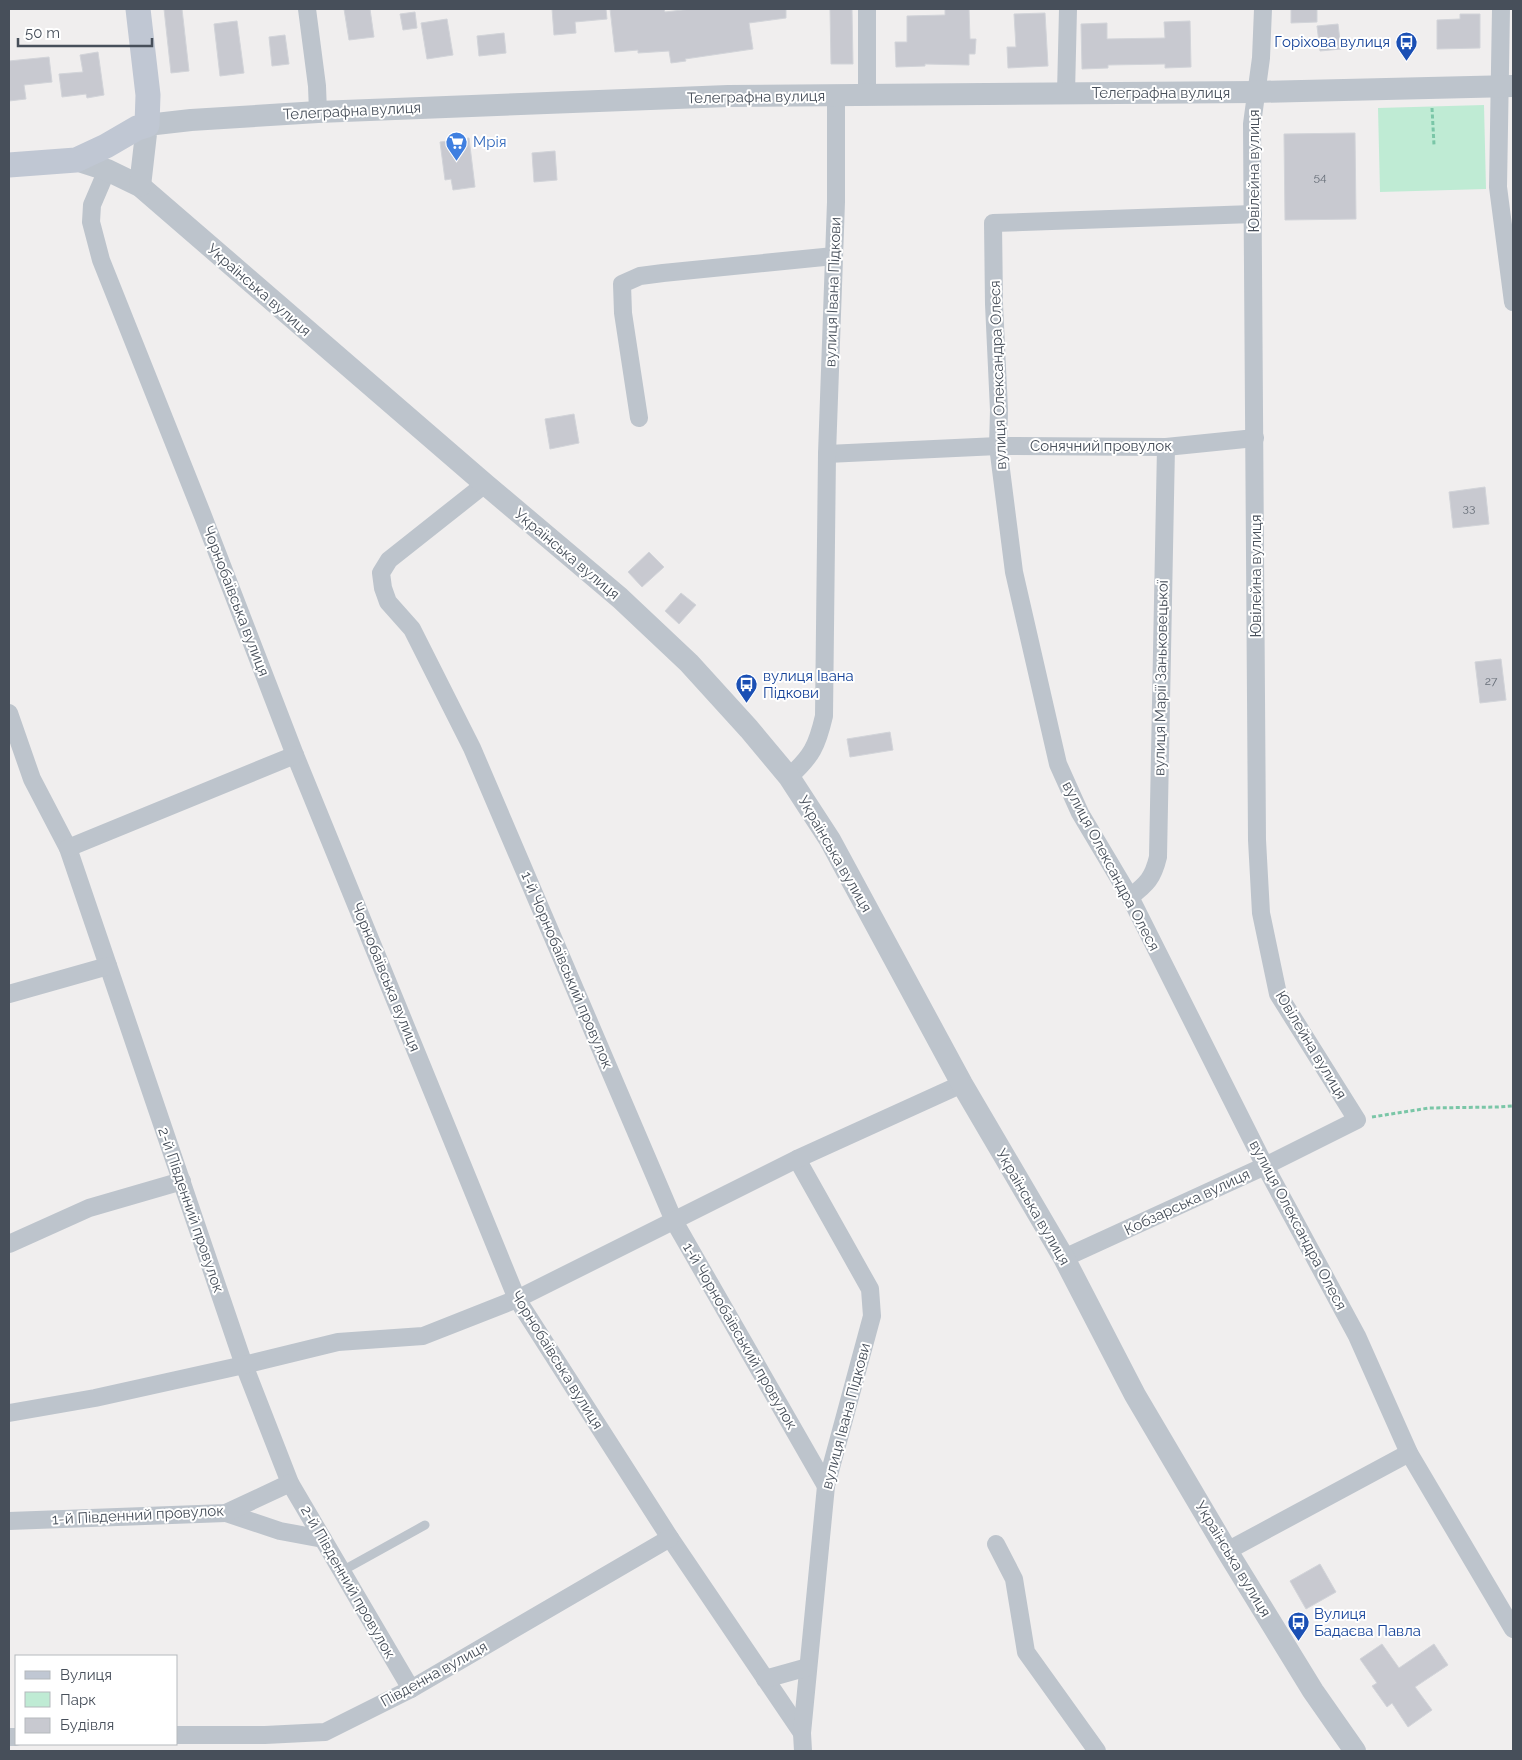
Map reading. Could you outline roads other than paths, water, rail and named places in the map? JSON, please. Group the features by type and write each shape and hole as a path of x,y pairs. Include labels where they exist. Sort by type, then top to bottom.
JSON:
{"main road":[{"path":"138,9 148,95 147,125"},
{"name":"Телеграфна вулиця","path":"9,165 76,160 106,146 137,128 147,125"}],"street":[{"path":"308,9 317,86 318,112"},
{"path":"866,9 868,95"},
{"path":"1066,94 1068,9"},
{"name":"Ювілейна вулиця","path":"1262,9 1261,50 1252,124 1257,840 1261,913 1278,994 1356,1120"},
{"path":"1501,9 1506,87 1498,178 1509,232 1513,302"},
{"name":"Телеграфна вулиця","path":"147,125 191,120 318,112 728,96 1255,92 1506,87"},
{"name":"вулиця Івана Підкови","path":"789,777 805,763 818,742 824,716 827,454 836,202 836,96"},
{"path":"140,186 147,125"},
{"name":"Українська вулиця","path":"76,160 107,170 140,186 620,598 688,663 744,723 789,777 830,840 962,1084 1064,1258 1136,1395 1227,1551 1314,1691 1355,1751"},
{"name":"Чорнобаївська вулиця","path":"107,170 92,205 91,222 101,260 203,516 294,755 517,1299 670,1538 802,1733"},
{"name":"вулиця Олександра Олеся","path":"1254,214 993,223 994,304 999,410 998,446 1014,572 1058,764 1080,814 1130,897 1265,1166 1358,1336 1409,1453 1513,1629"},
{"path":"639,418 623,313 622,284 640,276 834,256"},
{"name":"Сонячний провулок","path":"827,454 998,446 1166,447 1255,438"},
{"name":"вулиця Марії Заньковецької","path":"1130,897 1141,889 1154,873 1158,857 1166,447"},
{"name":"1-й Чорнобаївський провулок","path":"485,484 389,560 381,573 383,588 388,602 412,629 472,748 674,1221 826,1486"},
{"name":"2-й Південний провулок","path":"9,713 32,779 68,848 244,1365 290,1483 411,1689"},
{"path":"68,848 294,755"},
{"path":"9,994 108,966"},
{"path":"9,1413 95,1398 338,1342 423,1336 517,1299 797,1159 962,1084"},
{"name":"Кобзарська вулиця","path":"1064,1258 1265,1166 1356,1120"},
{"name":"вулиця Івана Підкови","path":"797,1159 870,1289 872,1316 826,1486 802,1733 802,1751"},
{"path":"9,1244 89,1208 182,1181"},
{"path":"1227,1551 1409,1453"},
{"name":"1-й Південний провулок","path":"9,1521 226,1514 290,1483"},
{"path":"226,1514 280,1531 323,1539"},
{"name":"Південна вулиця","path":"178,1735 325,1732 411,1689 670,1538"},
{"path":"996,1544 1014,1579 1026,1652 1097,1751"},
{"path":"765,1679 808,1667"}],"lane":[{"path":"342,1571 424,1525"}],"place":[{"name":"Горіхова вулиця","path":"1406,61"},
{"name":"Мрія","path":"457,161"},
{"name":"вулиця Івана Підкови","path":"747,704"},
{"name":"Вулиця Бадаєва Павла","path":"1298,1642"}]}
